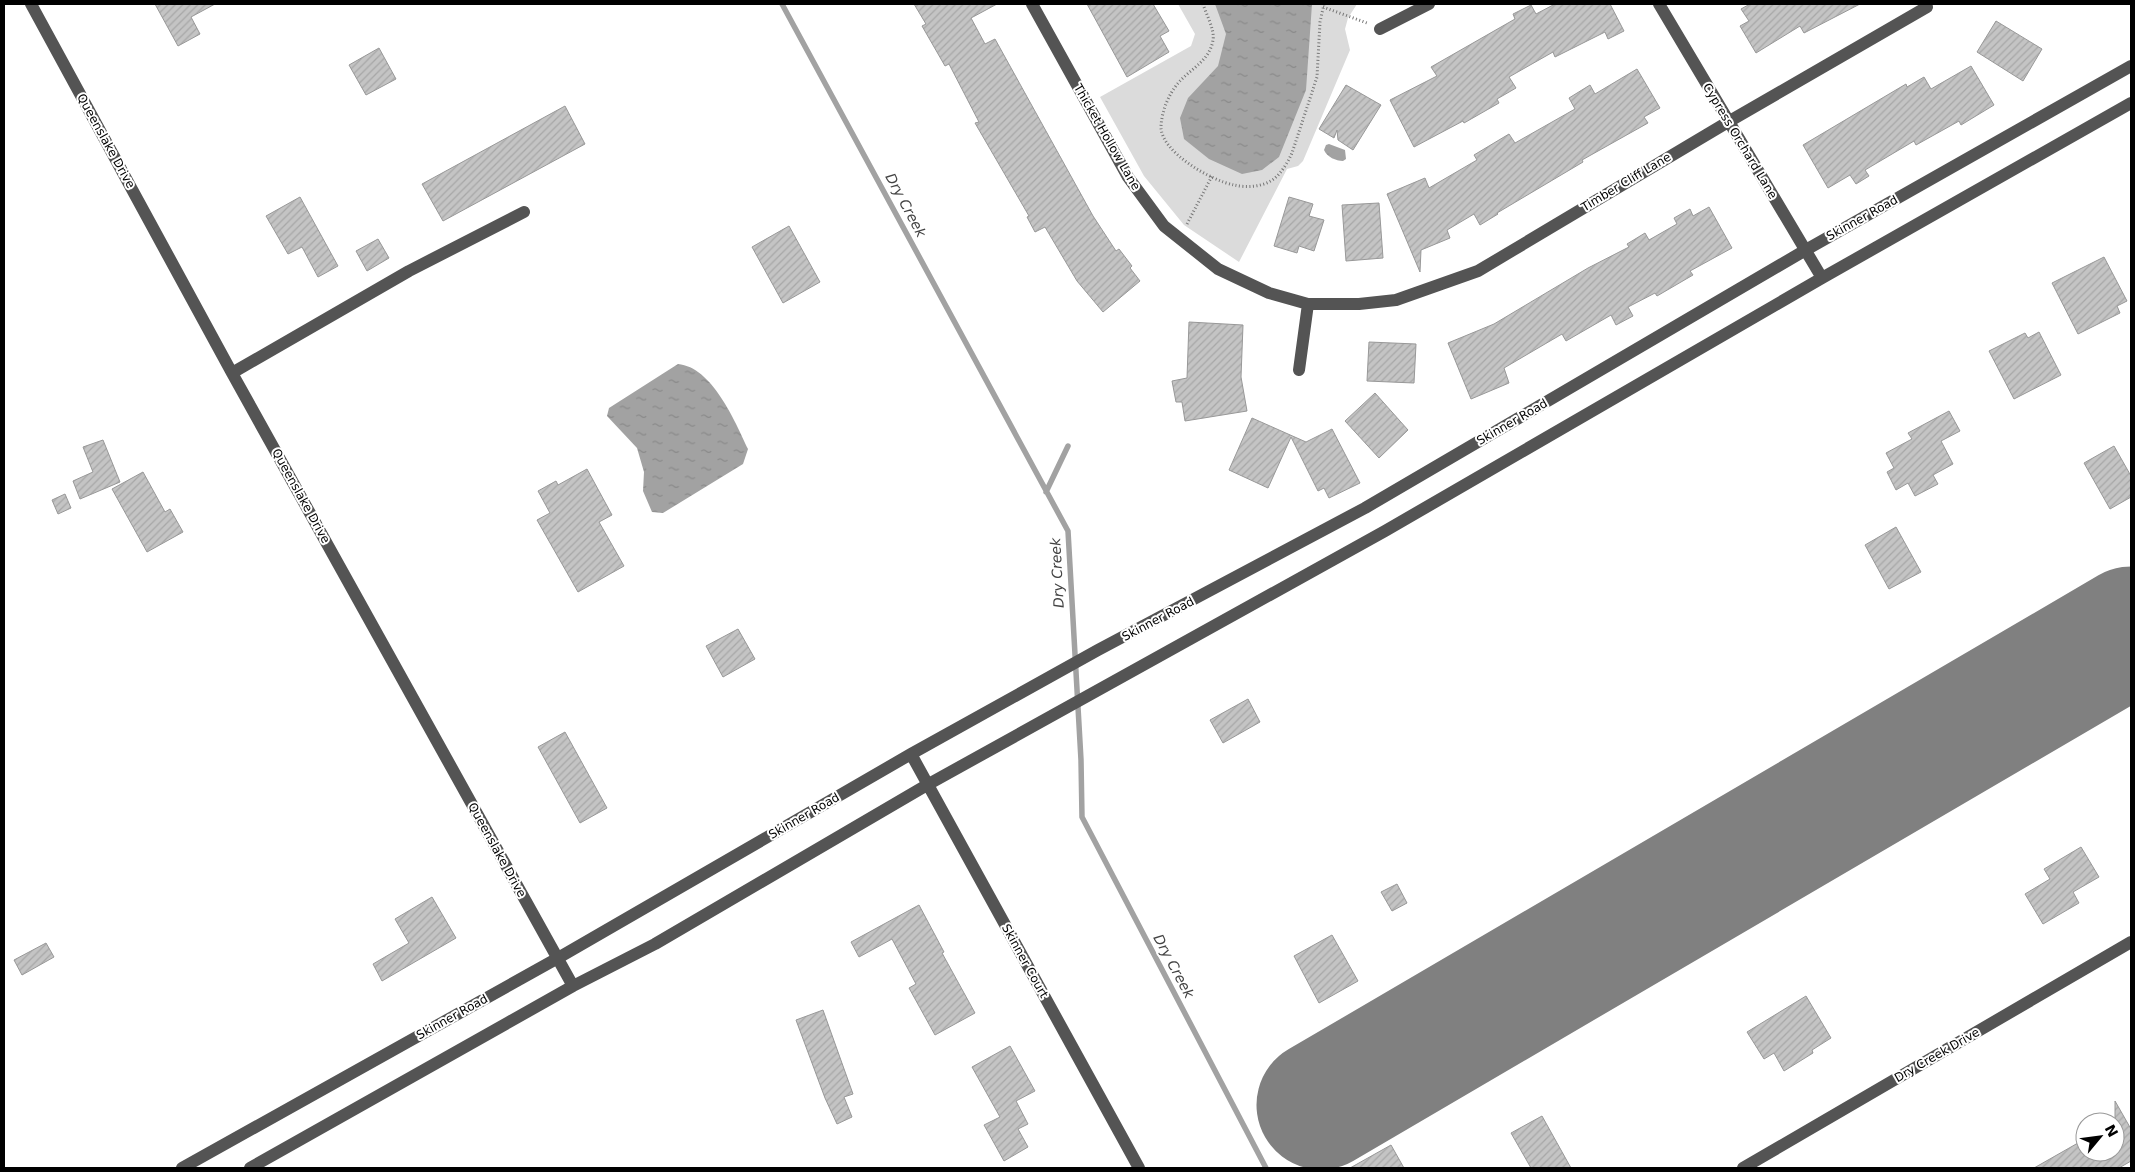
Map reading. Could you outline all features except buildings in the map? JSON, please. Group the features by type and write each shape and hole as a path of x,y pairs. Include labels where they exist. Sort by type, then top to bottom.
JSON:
{"street":[{"name":"Queenslake Drive","path":"31,4 232,373 572,986"},
{"name":"Thicket Hollow Lane","path":"1032,4 1128,178 1164,226 1218,269 1244,283 1269,293 1308,304"},
{"path":"1380,29 1429,4"},
{"name":"Cypress Orchard Lane","path":"1659,4 1804,251 1822,278"},
{"name":"Timber Cliff Lane","path":"1308,304 1359,304 1396,300 1478,271 1728,122 1927,7"},
{"name":"Skinner Road","path":"182,1168 558,958 911,754 1098,650 1365,508 1804,251 2131,66"},
{"path":"250,1168 572,986 654,944 927,785 1385,531 1822,278 2131,103"},
{"path":"232,373 400,276 524,212"},
{"path":"1299,370 1308,304"},
{"name":"Skinner Court","path":"911,754 1139,1168"},
{"name":"Dry Creek Drive","path":"1743,1168 2131,942"}],"path":[{"path":"1203,4 1214,39 1205,58 1180,82 1169,97 1161,129 1169,147 1180,157 1212,176 1234,185 1251,187 1274,179 1288,163 1316,83 1323,5 1380,29"},
{"path":"1180,239 1212,176"}],"shaded area":[{"path":"1178,4 1357,4 1348,18 1345,29 1350,50 1303,161 1298,166 1287,169 1239,262 1184,225 1144,176 1100,97 1191,46 1195,34"}],"water":[{"path":"1215,4 1312,4 1306,90 1279,157 1262,170 1242,174 1209,159 1184,139 1180,118 1188,98 1218,66 1226,34"},
{"path":"1329,144 1345,150 1346,159 1343,161 1338,160 1327,155 1324,150 1326,145"},
{"path":"678,364 690,367 712,385 729,411 748,449 743,464 663,513 652,512 643,491 644,472 637,448 607,416 609,408"}],"waterway":[{"name":"Dry Creek","path":"782,4 1068,531 1081,760 1082,817 1266,1168"},
{"path":"1046,492 1068,446"}],"runway":[{"path":"1321,1105 2131,631"}]}
